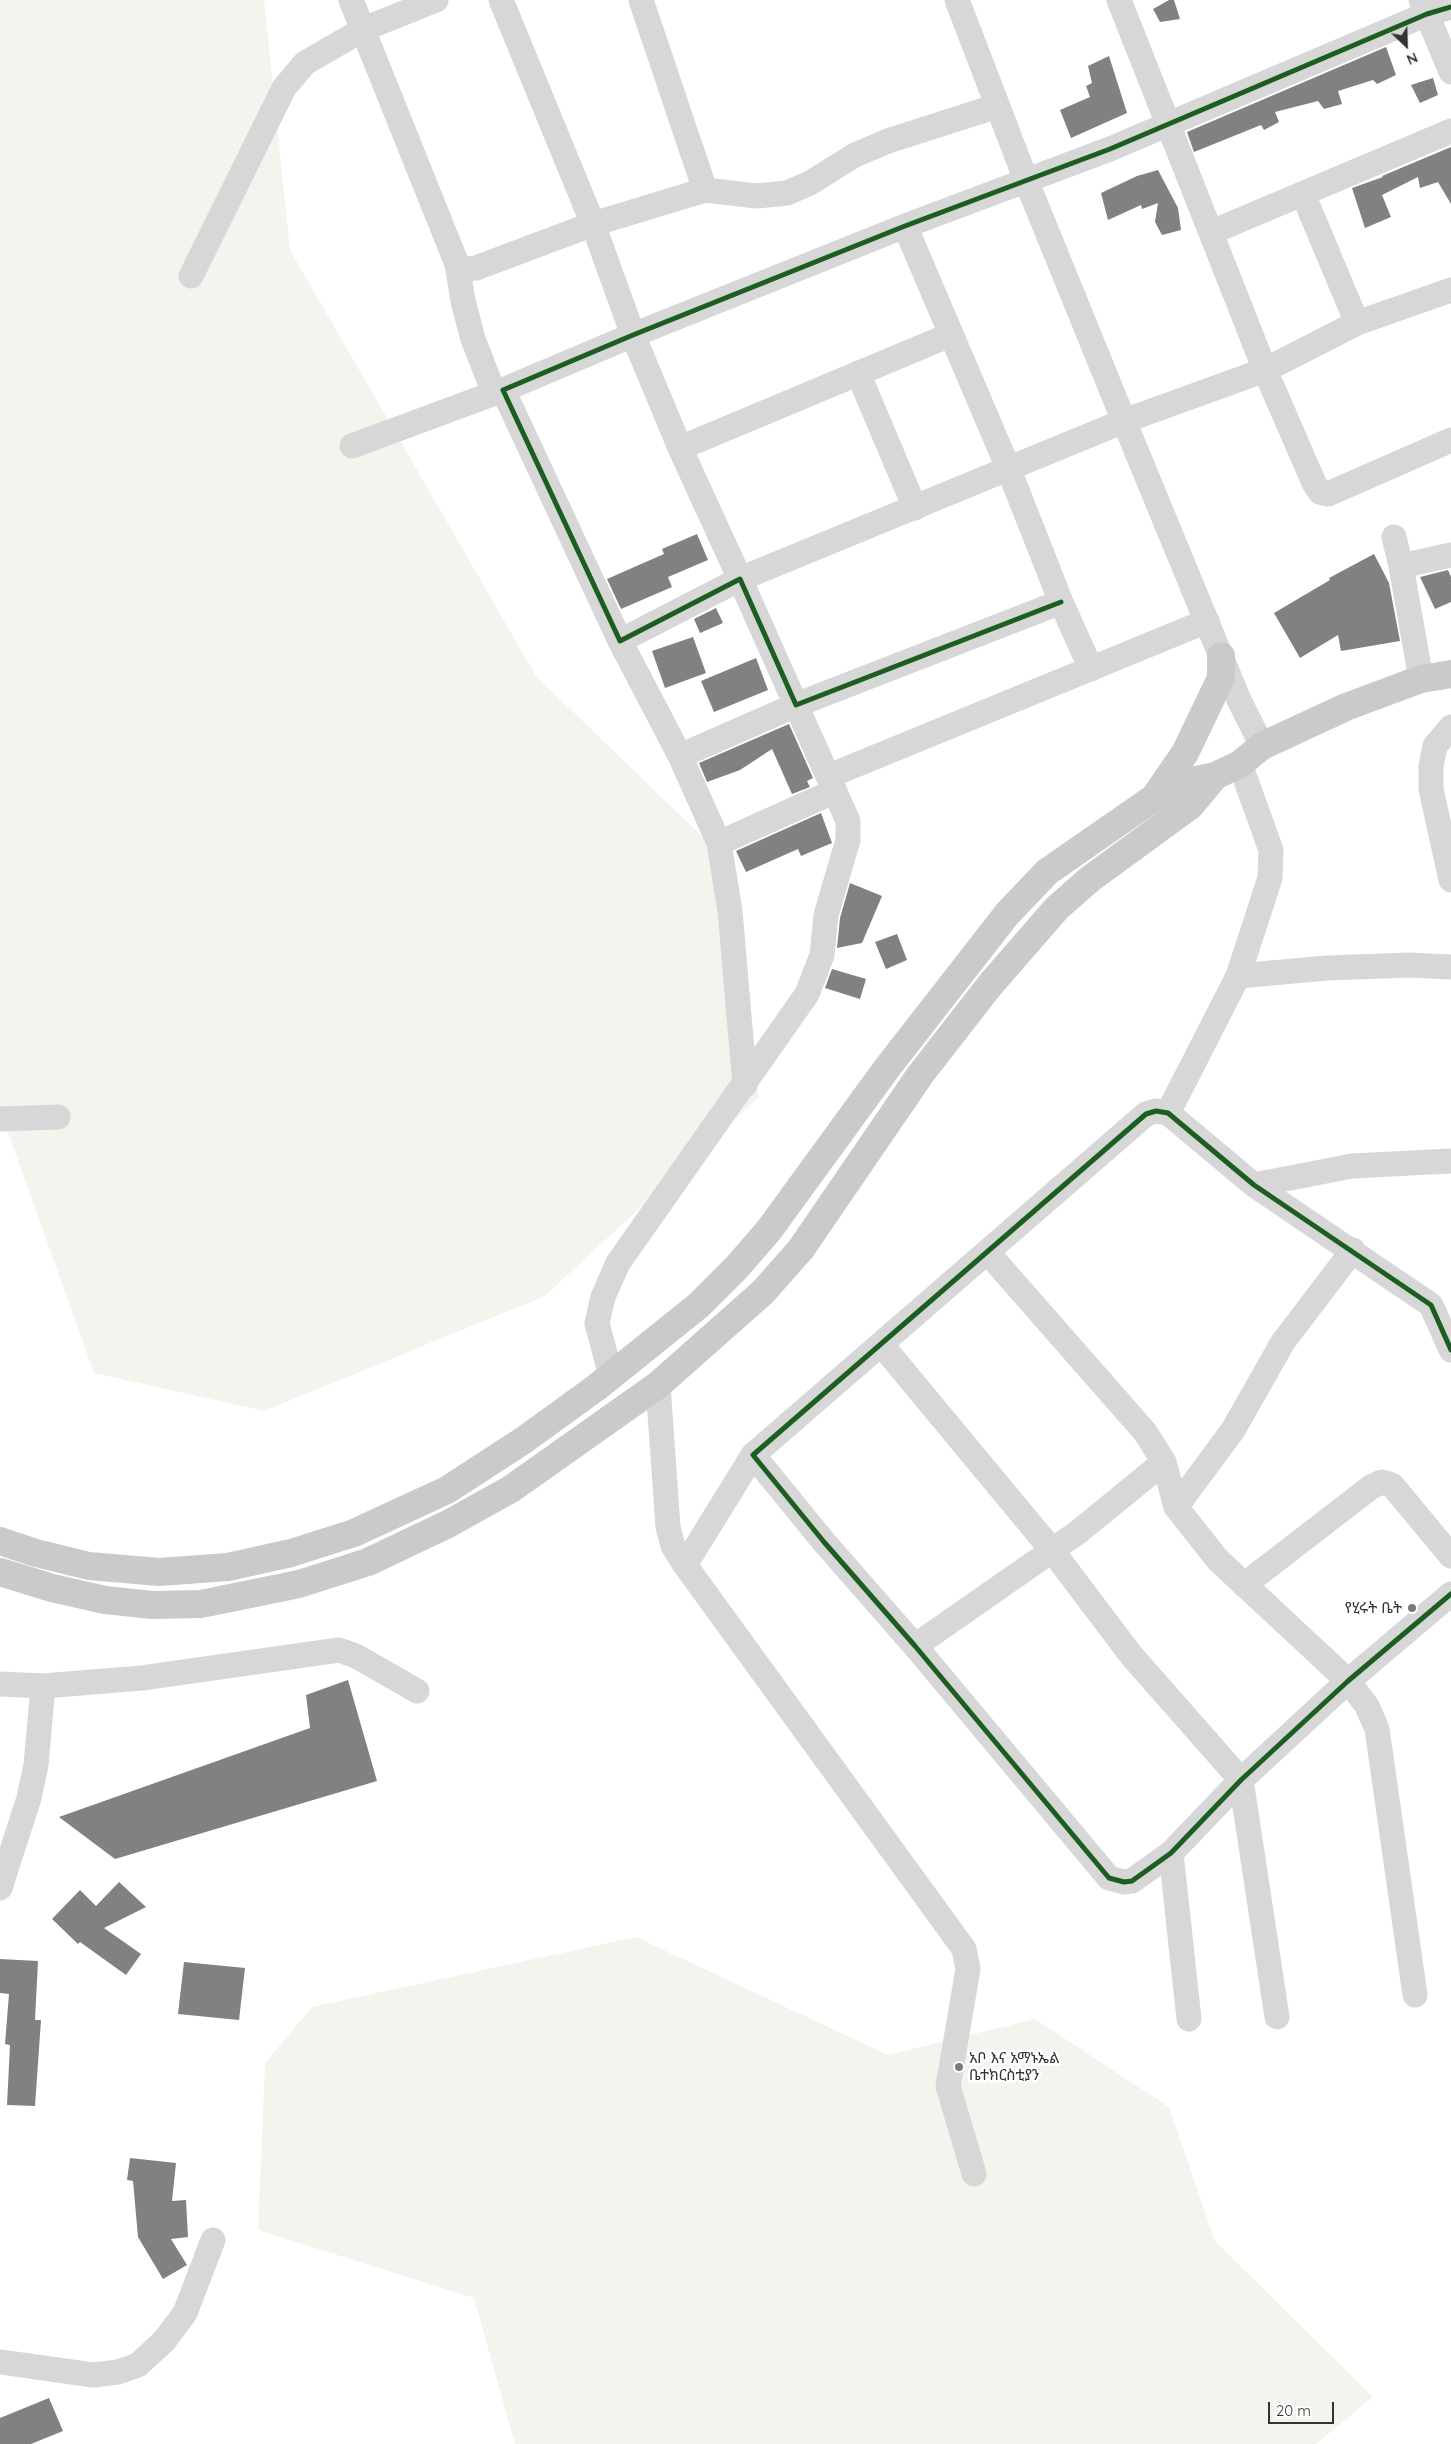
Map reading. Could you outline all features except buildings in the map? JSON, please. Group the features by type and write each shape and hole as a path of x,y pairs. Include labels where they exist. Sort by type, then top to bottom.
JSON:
{"main road":[{"path":"1155,797 1185,753 1221,678 1221,656"},
{"path":"0,1541 36,1553 88,1566 159,1572 228,1567 291,1553 354,1533 447,1490 524,1440 604,1381 699,1305 737,1267 769,1230 887,1068 1007,914 1048,872 1155,797 1178,784 1215,776 1240,764 1262,746 1346,707 1421,678 1451,674"},
{"path":"0,1572 52,1588 105,1600 152,1606 201,1604 299,1584 368,1562 448,1524 511,1488 611,1420 658,1385 763,1292 801,1249 849,1182 920,1075 990,985 1057,908 1090,879 1190,806 1215,776"},
{"path":"819,1162 849,1182"}],"street":[{"path":"352,0 457,264 463,301 473,339 620,641 680,756 719,843 730,911 744,1085"},
{"path":"190,276 284,88 305,63 364,29 436,0"},
{"path":"502,0 593,224 633,335 680,448 848,821 848,840 826,915 822,956 808,994 618,1263 603,1297 597,1323 604,1381"},
{"path":"640,0 705,190"},
{"path":"957,0 1026,180 1124,421 1239,700 1262,746"},
{"path":"1119,0 1265,370 1314,483 1320,492 1328,494 1451,440"},
{"path":"352,446 499,392 633,335 905,226 1110,149 1424,7 1451,6"},
{"path":"1424,7 1451,72"},
{"path":"457,264 466,269 476,268 593,224 705,190 757,196 787,193 810,182 855,155 888,141 997,106"},
{"path":"1212,232 1451,131"},
{"path":"1303,194 1357,323"},
{"path":"905,226 1009,470 1061,602 1091,669"},
{"path":"620,641 740,579 1009,470 1124,421 1265,370 1357,323 1451,290"},
{"path":"680,448 950,334"},
{"path":"858,373 915,508"},
{"path":"1394,537 1421,678"},
{"path":"1401,566 1451,555"},
{"path":"680,756 796,705 1061,602"},
{"path":"719,843 832,784 1091,669 1207,621"},
{"path":"1451,727 1435,746 1431,766 1431,789 1451,880"},
{"path":"1168,1113 1238,976 1270,878 1270,850 1240,764"},
{"path":"1238,976 1327,968 1451,967"},
{"path":"685,1565 753,1455 1146,1114 1156,1111 1168,1113 1254,1185 1353,1250 1441,1304 1451,1350"},
{"path":"0,1119 58,1117"},
{"path":"1254,1185 1352,1166 1451,1161"},
{"path":"1176,1507 1233,1430 1283,1342 1353,1250"},
{"path":"988,1253 1145,1432 1164,1462 1176,1507 1218,1560 1348,1681 1367,1706 1377,1729 1414,1995"},
{"path":"881,1344 1051,1549 1131,1655 1241,1780 1277,2017"},
{"path":"658,1385 668,1527 674,1546 685,1565 964,1949 968,1969 948,2086 974,2174"},
{"path":"753,1455 824,1542 915,1646 1109,1878 1124,1882 1132,1881 1171,1853 1241,1780 1348,1681 1451,1594"},
{"path":"915,1646 1076,1533 1164,1462"},
{"path":"1244,1585 1372,1487 1382,1482 1392,1485 1451,1556"},
{"path":"0,1684 43,1686 142,1678 339,1650 356,1656 417,1691"},
{"path":"0,1888 36,1765 43,1686"},
{"path":"1171,1853 1189,2019"},
{"path":"0,2362 93,2375 118,2372 138,2365 164,2341 185,2313 213,2240"}],"shaded area":[{"path":"0,0 264,0 290,250 536,676 709,843 759,1097 545,1296 264,1411 94,1373 0,1110"},
{"path":"636,1937 888,2055 1035,2019 1169,2107 1215,2241 1373,2397 1316,2444 515,2444 474,2298 258,2230 265,2063 312,2007"}],"cycle path":[{"path":"1061,602 796,705 740,579 620,641 503,390 633,335 905,226 1110,149 1427,14 1451,7"},
{"path":"1451,1350 1431,1305 1254,1185 1168,1113 1156,1111 1146,1114 753,1455 824,1542 915,1646 1109,1878 1124,1882 1132,1881 1171,1853 1241,1780 1348,1681 1451,1594"}],"place":[{"name":"የሂሩት ቤት","path":"1412,1608"},
{"name":"አቦ እና አማኑኤል ቤተክርስቲያን","path":"959,2067"}]}
